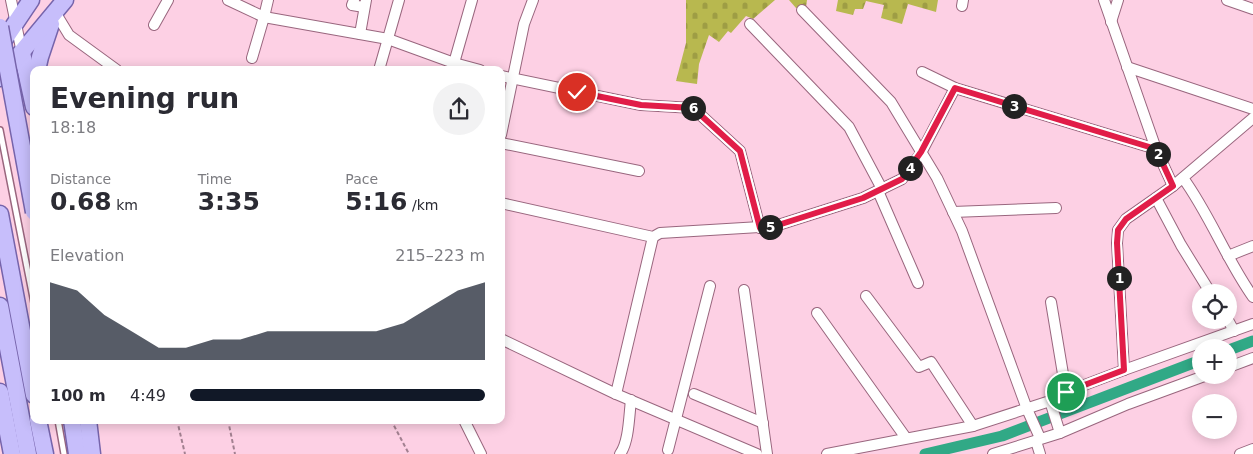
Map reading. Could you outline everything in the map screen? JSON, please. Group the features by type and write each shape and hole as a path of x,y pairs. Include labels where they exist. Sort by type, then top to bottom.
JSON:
{"main road":[{"path":"0,46 8,24 30,0"},
{"path":"0,78 60,6"},
{"path":"38,66 60,6"},
{"path":"8,24 30,183"},
{"path":"22,52 30,91"},
{"path":"0,214 30,374"},
{"path":"0,306 28,454"},
{"path":"0,392 12,454"},
{"path":"39,424 45,454"},
{"path":"73,424 77,454"},
{"path":"88,424 92,454"}],"street":[{"path":"11,0 8,24 22,52"},
{"path":"154,25 168,0"},
{"path":"229,0 264,18 388,39 453,66 472,0"},
{"path":"252,58 268,0"},
{"path":"354,0 352,5 365,4 360,34"},
{"path":"380,66 398,0"},
{"path":"505,116 524,24 533,0"},
{"path":"1104,0 1156,149 1173,186"},
{"path":"1111,22 1118,0"},
{"path":"1227,0 1249,5"},
{"path":"60,6 69,35 112,66"},
{"path":"802,10 891,102 937,178 962,231 1038,438 1040,454"},
{"path":"750,24 849,127 880,190 918,282"},
{"path":"1127,67 1253,109"},
{"path":"922,72 955,88 1156,149"},
{"path":"505,77 641,105 693,108 740,151 760,228"},
{"path":"505,205 653,237 660,233 760,228 784,224 863,198 902,179 921,152 955,88"},
{"path":"1124,370 1117,243 1118,230 1126,219 1173,186 1253,118"},
{"path":"505,144 639,170"},
{"path":"1183,178 1253,297"},
{"path":"1156,198 1205,284"},
{"path":"953,212 1056,208"},
{"path":"616,394 653,237"},
{"path":"1228,256 1253,246"},
{"path":"668,450 710,286"},
{"path":"744,290 767,454"},
{"path":"866,296 919,367 931,362 973,426"},
{"path":"1051,302 1066,392"},
{"path":"816,313 906,438"},
{"path":"827,454 973,426 1052,406 1066,392 1253,324"},
{"path":"505,341 616,394 757,454"},
{"path":"1237,364 1253,358"},
{"path":"993,454 1192,381"},
{"path":"694,394 763,423"},
{"path":"620,454 628,426 631,400"},
{"path":"1052,406 1059,429"},
{"path":"466,424 481,454"},
{"path":"1240,454 1253,449"}],"lane":[{"path":"0,130 30,283"},
{"path":"59,424 64,454"}],"path":[{"path":"179,424 186,454"},
{"path":"229,424 235,454"},
{"path":"393,424 409,454"}],"green space":[{"path":"686,0 775,0 753,19 746,16 731,33 728,31 719,42 709,35 699,64 697,84 676,81 686,43"},
{"path":"789,0 807,0 806,7 796,8"},
{"path":"838,0 938,0 936,12 908,4 902,24 881,18 884,5 866,1 863,9 855,9 853,15 836,11"}],"waterway":[{"path":"1237,347 1253,341"},
{"path":"925,454 1002,436 1192,363"}],"route":[{"path":"577,92 641,105 693,108 740,151 760,228 775,226 863,198 902,179 921,152 955,88 1156,149 1173,186 1126,219 1118,230 1117,243 1124,370 1066,392"}]}
